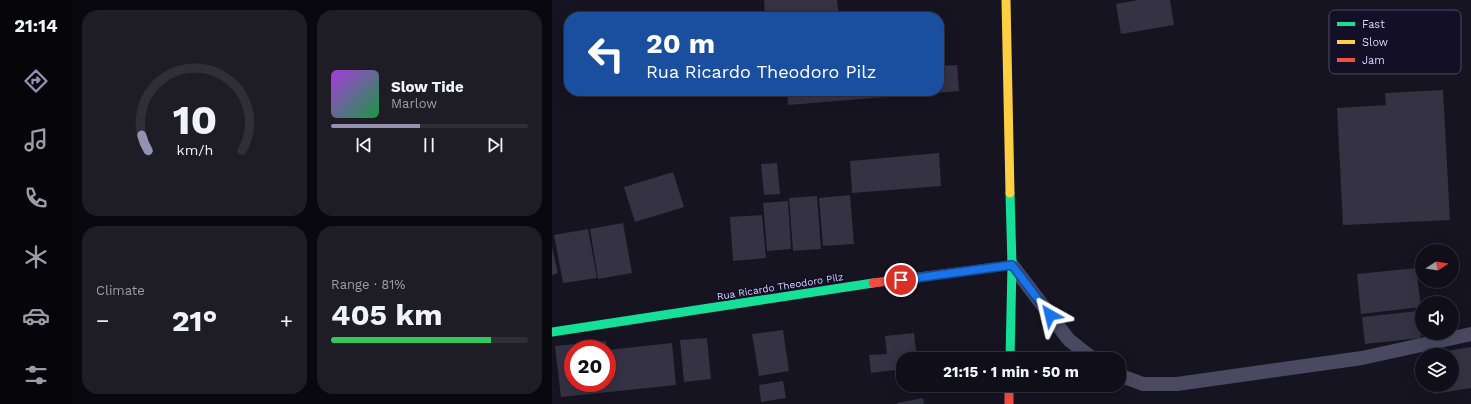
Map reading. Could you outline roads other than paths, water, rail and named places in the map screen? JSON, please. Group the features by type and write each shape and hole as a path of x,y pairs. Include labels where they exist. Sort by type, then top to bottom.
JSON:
{"street":[{"path":"1006,0 1012,265 1010,352"},
{"name":"Rua Ricardo Theodoro Pilz","path":"552,332 854,286 1012,265"},
{"path":"1009,392 1009,404"}],"lane":[{"path":"1012,265 1069,340 1084,352"},
{"path":"1126,378 1143,384 1177,384 1362,358 1471,334"}]}
